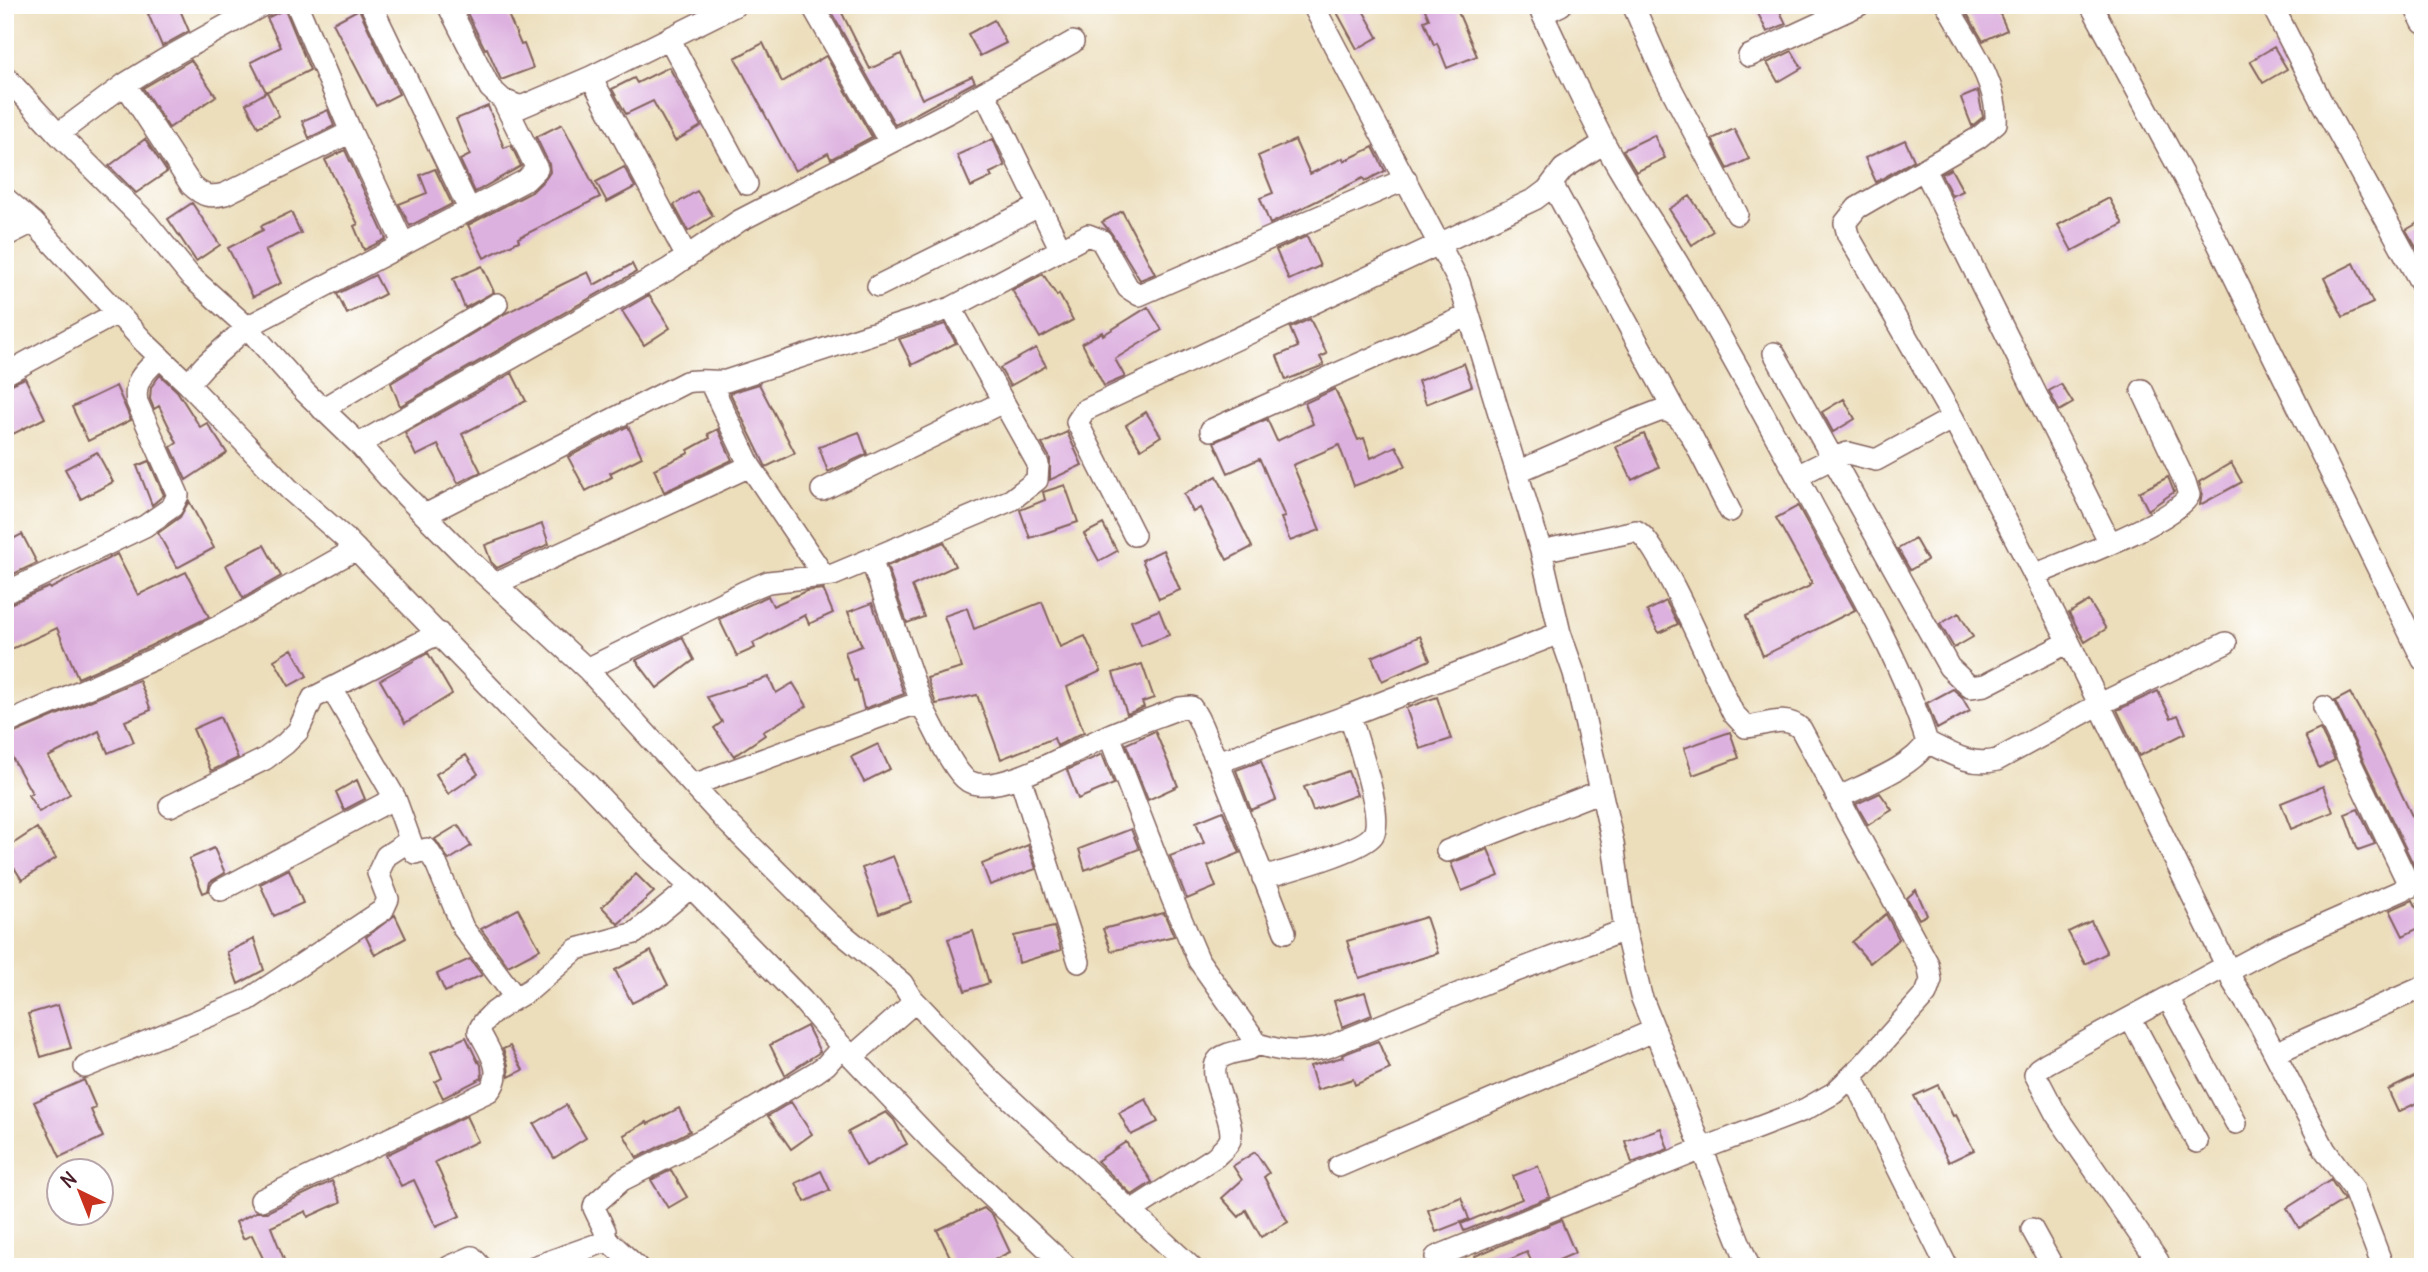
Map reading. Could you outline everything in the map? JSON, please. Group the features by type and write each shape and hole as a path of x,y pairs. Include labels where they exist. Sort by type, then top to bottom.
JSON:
{"street":[{"path":"58,134 125,84 263,5"},
{"path":"297,5 351,132 403,243"},
{"path":"371,5 469,209"},
{"path":"188,384 243,330 526,180 537,169 503,100 490,88 448,5"},
{"path":"503,100 521,107 591,77 736,5"},
{"path":"811,5 884,132"},
{"path":"1313,5 1459,282 1541,551 1560,633 1574,673 1613,844 1625,930 1641,996 1749,1267"},
{"path":"1633,5 1664,75 1737,214"},
{"path":"1749,56 1859,5"},
{"path":"1947,5 1991,85 1997,108 1996,123 1978,138 1857,208 1845,223 1848,235 1953,418 2069,642 2232,982 2259,1023 2325,1150 2353,1188 2383,1267"},
{"path":"2091,5 2202,209 2423,660"},
{"path":"2272,5 2423,287"},
{"path":"2414,5 2423,23"},
{"path":"1547,8 1604,142 1633,195 1683,272 1797,476 1901,674 1927,742 1965,760 1983,764 1997,760 2100,704 2226,643"},
{"path":"669,38 747,184"},
{"path":"359,443 668,269 739,221 984,92 1073,41"},
{"path":"5,76 58,134 146,222 190,276 305,393 359,443 425,515 587,669 724,819 828,922 902,983 910,1000 989,1079 1191,1267"},
{"path":"591,77 687,257"},
{"path":"125,84 191,185 211,198 225,194 351,132"},
{"path":"984,92 1060,248"},
{"path":"1134,535 1077,422 1085,410 1535,199 1552,184 1563,169 1604,142"},
{"path":"1924,169 2110,543"},
{"path":"425,515 686,382 699,379 710,382 726,381 951,308 1088,235 1101,240 1128,288 1139,295 1406,179"},
{"path":"1552,184 1731,512"},
{"path":"5,198 33,222 117,313 289,489 356,549 555,755 584,780 649,849 691,887 802,1000 847,1052 942,1151 1067,1267"},
{"path":"878,286 1040,206"},
{"path":"5,236 33,222"},
{"path":"322,409 497,304"},
{"path":"587,669 768,582 833,575 1011,500 1037,480 1038,464 951,308"},
{"path":"5,374 117,313"},
{"path":"1211,430 1469,315"},
{"path":"1774,353 1949,667 1963,682 1970,687 1985,685 2069,642"},
{"path":"5,593 145,526 172,507 178,495 137,402 135,389 142,376 160,356"},
{"path":"710,382 750,466 824,576"},
{"path":"2034,575 2110,543 2185,503 2189,495 2142,390"},
{"path":"822,490 1003,402"},
{"path":"1517,472 1659,411 1668,411 1678,417"},
{"path":"1797,476 1848,453 1875,460 1953,418"},
{"path":"495,584 750,466"},
{"path":"1439,1267 1436,1257 1804,1110 1834,1093 1912,1012 1926,994 1931,980 1928,964 1801,729 1794,722 1785,720 1746,726 1733,713 1664,564 1643,533 1636,531 1541,551"},
{"path":"5,724 218,627 356,549"},
{"path":"871,559 923,708 959,773 969,782 985,786 1020,777 1109,735 1180,708 1191,708 1197,715 1209,748 1218,761 1285,932"},
{"path":"170,806 275,752 298,731 313,698 439,633"},
{"path":"1218,761 1350,715 1560,633"},
{"path":"332,688 395,798 415,853"},
{"path":"693,785 912,705 923,708"},
{"path":"2158,1261 2056,1114 2035,1074 2047,1063 2227,968 2416,884 2323,707"},
{"path":"1263,878 1347,851 1366,843 1374,834 1377,825 1375,807 1350,715"},
{"path":"1109,735 1199,961 1253,1037 1254,1043 1251,1048 1226,1054 1215,1066 1215,1075 1230,1125 1231,1138 1226,1147 1215,1157 1131,1211"},
{"path":"1838,798 1901,766 1922,751 1927,742"},
{"path":"1020,777 1079,962"},
{"path":"1447,851 1601,791"},
{"path":"221,890 395,798"},
{"path":"85,1067 248,1000 383,910 388,899 378,873 382,863 386,856 409,841 415,853"},
{"path":"415,853 427,849 436,863 463,928 512,993 509,1002"},
{"path":"261,1200 489,1091 494,1085 497,1069 479,1031 482,1024 509,1002 531,989 577,949 635,933 691,887"},
{"path":"1254,1043 1282,1052 1301,1053 1328,1047 1492,980 1625,930"},
{"path":"2275,1053 2423,987"},
{"path":"2168,998 2236,1123"},
{"path":"534,1267 597,1246 605,1238 605,1231 594,1208 597,1199 622,1180 736,1121 871,1038 910,1000"},
{"path":"2131,1019 2197,1142"},
{"path":"1339,1166 1655,1030"},
{"path":"1852,1076 1947,1267"},
{"path":"2032,1228 2053,1267"},
{"path":"605,1238 636,1267"},
{"path":"449,1267 472,1257 481,1267"}],"building":[{"path":"169,5 178,5 189,31 162,46 148,14"},
{"path":"463,5 504,5 533,68 501,80"},
{"path":"827,5 838,5 870,69 901,54 922,99 972,76 975,82 895,125"},
{"path":"1333,5 1360,5 1378,37 1357,49"},
{"path":"1423,5 1455,5 1477,56 1447,68 1424,21 1429,19"},
{"path":"1754,5 1777,5 1786,24 1767,32"},
{"path":"1962,5 1996,5 2007,30 1983,41"},
{"path":"285,9 310,70 266,92 251,62 281,47 267,18"},
{"path":"359,9 399,94 376,106 333,23"},
{"path":"994,20 1006,43 980,56 968,34"},
{"path":"763,43 782,82 826,56 872,137 831,159 828,153 795,171 735,58"},
{"path":"2274,47 2287,69 2263,83 2250,61"},
{"path":"1792,51 1802,68 1778,82 1767,63"},
{"path":"191,60 216,96 169,128 143,88"},
{"path":"669,67 701,126 675,141 653,101 626,114 612,89 634,78 637,83"},
{"path":"1978,91 1983,117 1972,126 1961,98"},
{"path":"267,92 279,116 258,127 246,104"},
{"path":"488,106 504,148 511,145 521,166 475,192 460,160 470,155 456,119"},
{"path":"328,110 334,126 309,138 302,121"},
{"path":"562,124 600,197 484,258 468,225 532,192 546,178 550,172 549,164 536,137"},
{"path":"1734,129 1749,159 1728,169 1712,139"},
{"path":"1654,135 1665,158 1636,172 1623,150"},
{"path":"145,139 167,172 136,193 109,166"},
{"path":"993,139 1005,166 990,173 992,177 971,187 957,155"},
{"path":"1295,140 1310,174 1373,147 1385,171 1365,181 1363,178 1270,224 1260,198 1273,193 1258,156"},
{"path":"1905,140 1914,160 1876,182 1865,158"},
{"path":"345,150 386,239 364,250 354,226 358,224 325,160"},
{"path":"624,167 635,187 607,202 596,182"},
{"path":"435,169 452,204 410,226 399,204 427,193 420,175"},
{"path":"1951,169 1963,191 1952,196 1941,174"},
{"path":"697,191 713,216 688,231 674,205"},
{"path":"1690,196 1713,231 1692,245 1669,209"},
{"path":"2109,198 2123,224 2072,251 2058,225"},
{"path":"192,203 220,245 196,261 168,219"},
{"path":"1122,211 1155,274 1140,280 1102,222"},
{"path":"291,212 301,233 265,250 281,283 253,297 228,248 263,230 261,226"},
{"path":"2423,220 2423,259 2406,230"},
{"path":"1307,236 1320,266 1289,280 1276,250"},
{"path":"2354,263 2373,303 2343,317 2324,278"},
{"path":"632,264 636,272 400,406 391,383 506,313 563,284 588,272 594,285"},
{"path":"482,266 494,292 465,308 453,279"},
{"path":"1043,274 1057,296 1059,294 1073,320 1040,338 1012,290"},
{"path":"375,275 385,294 347,314 337,294"},
{"path":"649,295 670,328 644,345 622,311"},
{"path":"1148,307 1162,330 1115,359 1125,377 1104,386 1082,343 1102,332 1103,335"},
{"path":"1310,319 1327,354 1320,357 1324,365 1286,380 1277,356 1298,347 1290,328"},
{"path":"945,324 956,343 912,365 899,339"},
{"path":"1036,348 1046,366 1010,386 1000,368"},
{"path":"1464,363 1472,386 1426,404 1418,381"},
{"path":"512,373 526,401 462,434 481,472 458,483 438,445 416,456 405,433"},
{"path":"160,375 177,391 200,427 207,423 227,453 186,480 171,447 177,443 159,406 154,409 150,399 151,387"},
{"path":"25,378 45,418 5,438 5,387"},
{"path":"759,384 795,453 766,467 730,393"},
{"path":"2061,384 2073,403 2059,411 2049,391"},
{"path":"116,386 131,420 88,441 72,407"},
{"path":"1335,389 1358,440 1364,438 1371,458 1396,446 1406,466 1354,486 1339,445 1293,465 1320,530 1290,541 1281,518 1285,517 1259,459 1228,473 1214,442 1267,419 1277,441 1313,424 1305,403"},
{"path":"1844,399 1855,419 1833,432 1822,412"},
{"path":"1146,412 1161,436 1141,449 1126,425"},
{"path":"628,426 642,457 610,473 612,477 586,491 568,457"},
{"path":"718,429 732,460 664,492 654,469 689,453 688,450 710,438 708,434"},
{"path":"859,432 867,454 828,472 819,447"},
{"path":"1067,432 1082,465 1050,480 1050,458 1042,444"},
{"path":"1644,434 1659,467 1632,480 1616,447"},
{"path":"97,452 113,482 81,499 65,469"},
{"path":"149,461 164,495 152,505 137,466"},
{"path":"2231,463 2242,482 2200,505 2202,492 2199,482"},
{"path":"1217,476 1252,547 1227,560 1200,508 1193,512 1184,494"},
{"path":"2168,477 2174,492 2148,510 2139,492"},
{"path":"1065,485 1078,522 1030,538 1020,510 1045,500 1043,492"},
{"path":"189,501 214,548 177,568 158,533 180,517"},
{"path":"1798,506 1855,610 1763,656 1746,616 1812,583 1776,518"},
{"path":"542,524 549,544 497,568 491,562 485,545"},
{"path":"1103,524 1117,551 1099,561 1084,534"},
{"path":"22,534 37,563 5,578 5,543"},
{"path":"1915,539 1927,560 1910,570 1898,549"},
{"path":"944,542 955,566 912,586 924,617 907,623 887,566"},
{"path":"264,545 281,576 243,598 226,565"},
{"path":"1163,550 1180,590 1159,599 1142,560"},
{"path":"117,554 138,595 186,572 209,617 78,678 57,628 5,652 5,606 49,587 50,589"},
{"path":"823,589 833,613 809,624 805,615 753,643 755,648 737,656 719,619 768,596 773,606 806,591"},
{"path":"1666,601 1678,624 1659,633 1647,611"},
{"path":"2089,601 2106,629 2085,642 2069,613"},
{"path":"1042,602 1060,647 1085,636 1101,671 1067,687 1084,732 1057,746 1054,738 1001,759 977,695 936,704 927,678 962,668 944,616 967,608 974,629"},
{"path":"872,603 904,694 864,709 857,680 854,681 845,652 862,646 848,612"},
{"path":"1159,610 1169,635 1141,646 1131,621"},
{"path":"1959,613 1973,637 1954,648 1940,624"},
{"path":"1420,636 1430,660 1382,681 1372,657"},
{"path":"682,637 694,660 657,688 636,660"},
{"path":"292,649 307,676 289,686 274,660"},
{"path":"428,653 452,694 405,723 380,680"},
{"path":"1142,664 1154,698 1142,702 1144,707 1127,714 1113,673"},
{"path":"769,677 776,693 793,683 807,706 763,732 765,735 734,756 714,728 722,722 707,697"},
{"path":"139,680 151,710 125,721 134,742 108,753 99,731 48,757 70,794 39,812 28,795 32,793 5,745 5,737"},
{"path":"1953,689 1962,697 1970,711 1937,729 1927,703"},
{"path":"2158,691 2171,718 2178,715 2186,733 2139,756 2117,710"},
{"path":"2350,693 2372,732 2423,839 2423,868 2416,870 2335,701"},
{"path":"1437,697 1451,739 1420,749 1406,708"},
{"path":"220,717 238,758 211,771 193,729"},
{"path":"2320,729 2335,760 2319,768 2305,736"},
{"path":"1155,731 1178,786 1148,800 1126,744"},
{"path":"1730,732 1739,758 1693,775 1684,748"},
{"path":"878,744 890,769 864,782 851,757"},
{"path":"1102,754 1114,784 1078,799 1067,770"},
{"path":"466,755 478,774 448,794 436,774"},
{"path":"1261,761 1276,800 1251,810 1236,770"},
{"path":"1348,771 1357,795 1313,811 1304,787"},
{"path":"357,780 365,799 344,810 336,792"},
{"path":"2323,786 2333,812 2291,829 2281,803"},
{"path":"1880,793 1892,810 1868,825 1856,804"},
{"path":"2358,809 2375,844 2358,850 2345,814"},
{"path":"1223,811 1240,853 1208,866 1216,887 1187,899 1170,856 1204,843 1196,822"},
{"path":"458,825 471,846 449,860 435,839"},
{"path":"37,828 56,858 22,880 15,869 5,874 5,849"},
{"path":"1131,829 1139,849 1085,870 1079,849"},
{"path":"1028,845 1036,869 990,885 982,864"},
{"path":"214,848 225,873 210,882 208,891 203,893 189,859"},
{"path":"1488,849 1499,876 1462,891 1451,863"},
{"path":"893,856 911,902 879,914 862,868"},
{"path":"289,869 303,903 274,916 260,884"},
{"path":"636,874 654,892 618,924 602,907"},
{"path":"1916,890 1927,915 1919,919 1907,898"},
{"path":"2413,900 2423,926 2403,936 2390,910"},
{"path":"518,909 540,949 508,966 481,929"},
{"path":"1164,913 1174,936 1111,951 1103,929"},
{"path":"1886,914 1899,939 1870,963 1852,942"},
{"path":"395,915 406,938 375,955 366,937"},
{"path":"1426,917 1438,953 1359,978 1347,941"},
{"path":"2091,921 2107,953 2085,964 2068,932"},
{"path":"1054,927 1061,950 1019,963 1014,936"},
{"path":"973,931 989,983 965,991 948,939"},
{"path":"254,939 264,970 238,984 227,952"},
{"path":"651,951 668,985 632,1003 615,970"},
{"path":"470,959 482,975 445,992 437,974"},
{"path":"1365,992 1372,1015 1342,1027 1334,1001"},
{"path":"58,1005 71,1048 41,1057 28,1014"},
{"path":"807,1026 820,1052 785,1075 770,1045"},
{"path":"466,1037 481,1065 482,1078 443,1098 435,1082 442,1078 431,1052"},
{"path":"1378,1041 1390,1069 1355,1085 1353,1079 1317,1090 1310,1066 1343,1057 1342,1055"},
{"path":"510,1046 523,1070 509,1077 503,1049"},
{"path":"2416,1076 2423,1091 2423,1100 2398,1112 2388,1090"},
{"path":"84,1080 96,1108 91,1110 103,1137 60,1156 34,1102"},
{"path":"1938,1085 1974,1150 1949,1162 1914,1096"},
{"path":"1146,1099 1158,1122 1131,1135 1119,1113"},
{"path":"791,1102 812,1134 791,1149 768,1116"},
{"path":"566,1105 586,1138 554,1158 534,1124"},
{"path":"679,1108 690,1131 637,1158 624,1135"},
{"path":"886,1112 894,1120 907,1144 866,1166 848,1132"},
{"path":"466,1116 478,1141 435,1162 460,1216 436,1227 414,1180 401,1186 386,1155"},
{"path":"1661,1128 1668,1149 1632,1163 1625,1141"},
{"path":"1126,1142 1152,1182 1132,1195 1097,1161"},
{"path":"1255,1152 1269,1173 1264,1177 1288,1222 1261,1237 1246,1210 1239,1217 1222,1198 1242,1180 1233,1166"},
{"path":"1538,1166 1550,1197 1464,1231 1461,1224 1522,1199 1513,1176"},
{"path":"671,1170 687,1197 668,1208 651,1180"},
{"path":"821,1171 830,1190 805,1202 796,1183"},
{"path":"2331,1180 2344,1200 2299,1228 2287,1208"},
{"path":"332,1181 341,1202 308,1217 306,1211 271,1227 287,1267 267,1267 252,1235 243,1239 236,1222 256,1212 267,1212"},
{"path":"1461,1197 1469,1219 1436,1232 1428,1210"},
{"path":"984,1208 993,1216 1010,1252 979,1267 955,1267 937,1230"},
{"path":"1561,1220 1575,1253 1543,1267 1534,1267 1527,1252 1493,1267 1480,1267 1475,1256"}]}
